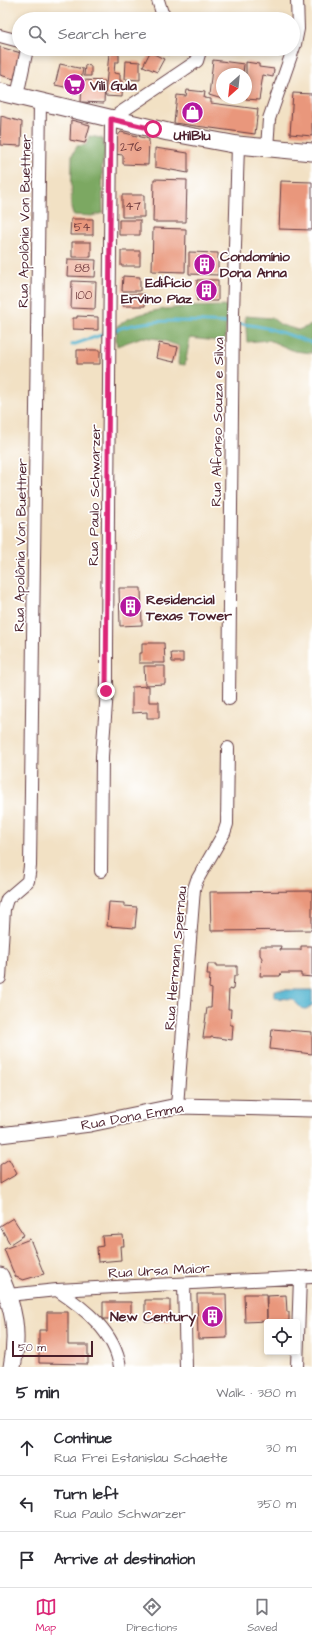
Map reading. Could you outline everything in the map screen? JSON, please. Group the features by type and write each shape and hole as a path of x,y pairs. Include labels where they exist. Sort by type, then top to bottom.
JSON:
{"main road":[{"path":"0,92 168,132 238,145 312,152"},
{"path":"0,1276 14,1317 16,1336 12,1367"}],"street":[{"path":"158,0 161,12"},
{"path":"297,0 297,12"},
{"path":"0,36 12,39"},
{"path":"17,96 26,56"},
{"path":"111,119 197,61 199,56"},
{"path":"267,148 269,119 291,56"},
{"name":"Rua Apolônia Von Buettner","path":"0,978 4,909 7,899 28,881 30,866 40,102"},
{"name":"Rua Paulo Schwarzer","path":"101,871 102,756 107,684 111,119"},
{"name":"Rua Alfonso Souza e Silva","path":"229,699 233,314 238,145"},
{"name":"Rua Hermann Spernau","path":"177,1106 194,889 197,880 227,824 228,748"},
{"name":"Rua Dona Emma","path":"0,1135 90,1124 177,1106 312,1109"},
{"path":"297,1367 300,1277"},
{"name":"Rua Ursa Maior","path":"8,1296 57,1290 184,1285 312,1277"},
{"path":"184,1285 186,1367"},
{"path":"57,1290 90,1315 107,1335 118,1354 120,1367"}],"green space":[{"path":"89,136 102,138 105,151 102,167 103,213 92,216 73,215 71,208 72,155 77,146 86,145"},
{"path":"227,306 225,342 190,338 185,365 178,364 179,346 159,339 142,337 117,346 117,326 128,319 141,314 170,308"},
{"path":"245,316 272,318 281,325 298,330 312,325 312,353 294,351 269,340 247,342"}],"water":[{"path":"274,990 312,990 312,1005 309,1008 303,1009 292,999 274,998"}],"building":[{"path":"0,47 12,50 12,56 20,56 14,79 0,75"},
{"path":"109,56 119,56 119,62 115,62 114,73 120,74 120,81 123,81 122,97 105,96"},
{"path":"148,56 158,56 164,59 157,72 143,66"},
{"path":"213,60 244,64 244,68 216,68 216,97 209,95"},
{"path":"126,61 140,62 140,80 125,79"},
{"path":"246,62 259,64 259,67 274,69 273,77 263,75 259,100 252,99 252,68 246,68"},
{"path":"60,64 83,69 79,90 55,85"},
{"path":"85,65 91,66 91,76 84,76"},
{"path":"82,80 105,81 104,103 81,102"},
{"path":"187,90 205,92 204,98 211,99 211,103 258,109 255,134 174,123 177,95 186,96"},
{"path":"293,93 312,94 312,136 290,134"},
{"path":"1,116 22,122 21,146 0,145"},
{"path":"71,120 90,125 85,143 70,140"},
{"path":"121,132 149,139 148,165 123,164 123,155 114,154 115,139"},
{"path":"155,148 188,153 188,173 155,167"},
{"path":"154,179 187,180 186,222 153,222"},
{"path":"281,181 312,182 312,230 279,229"},
{"path":"122,195 144,195 144,217 122,217"},
{"path":"71,219 93,219 93,235 70,235"},
{"path":"119,220 140,220 140,235 119,235"},
{"path":"153,228 186,229 185,272 152,271"},
{"path":"72,242 91,242 91,257 72,257"},
{"path":"121,251 140,251 140,266 121,266"},
{"name":"Condomínio Dona Anna","path":"189,252 218,253 218,275 189,274"},
{"path":"68,259 96,260 95,277 67,276"},
{"path":"123,276 140,277 140,291 122,291"},
{"name":"Edifício Ervino Piaz","path":"197,280 218,280 218,301 197,301"},
{"path":"72,281 96,282 95,309 71,308"},
{"path":"123,294 145,294 145,306 123,306"},
{"path":"77,316 98,317 98,330 73,329 73,318 77,318"},
{"path":"159,343 178,347 174,362 156,358"},
{"path":"77,350 100,350 100,364 77,364"},
{"name":"Residencial Texas Tower","path":"119,588 141,588 142,625 120,626"},
{"path":"142,643 164,643 165,663 139,663 139,653 142,653"},
{"path":"171,653 183,653 183,662 172,662"},
{"path":"144,666 165,666 165,684 145,685"},
{"path":"149,686 149,702 159,702 159,718 147,718 147,712 132,713 132,687"},
{"path":"312,891 312,930 211,931 210,892"},
{"path":"109,902 124,903 124,906 137,907 135,928 107,926"},
{"path":"260,946 281,946 280,950 301,950 301,946 312,946 312,977 301,976 301,973 281,973 280,976 260,976 262,958 260,955"},
{"path":"208,964 217,964 217,966 237,966 237,976 234,976 233,990 229,989 228,1009 231,1009 230,1025 233,1025 232,1040 211,1037 203,1038 207,1008 211,1008 212,989 209,988 210,975 207,975"},
{"path":"272,1029 312,1032 312,1054 270,1049"},
{"path":"9,1159 17,1174 0,1184 0,1165"},
{"path":"13,1218 24,1235 10,1244 0,1226"},
{"path":"123,1235 124,1246 120,1246 121,1260 98,1262 97,1247 103,1246 102,1236"},
{"path":"30,1239 44,1274 23,1280 16,1277 14,1274 4,1249"},
{"name":"New Century","path":"197,1294 226,1294 227,1338 198,1339"},
{"path":"244,1294 266,1294 267,1319 264,1319 264,1321 245,1322"},
{"path":"286,1295 289,1319 267,1319 267,1296"},
{"path":"145,1300 170,1300 170,1321 145,1321"},
{"path":"103,1302 131,1302 131,1319 103,1319"},
{"path":"47,1312 68,1312 68,1345 88,1345 88,1364 39,1363 39,1330 47,1330"}],"waterway":[{"path":"112,331 140,323 170,321 229,323"},
{"path":"235,324 245,324 265,328 312,343"},
{"path":"72,345 107,333"}],"place":[{"name":"Vili Gula","path":"74,85"},
{"name":"UtilBlu","path":"192,113"},
{"name":"Condomínio Dona Anna","path":"204,264"},
{"name":"Edifício Ervino Piaz","path":"207,290"},
{"name":"Residencial Texas Tower","path":"130,607"},
{"name":"New Century","path":"212,1316"}],"route":[{"path":"106,691 111,119 153,129"}]}
